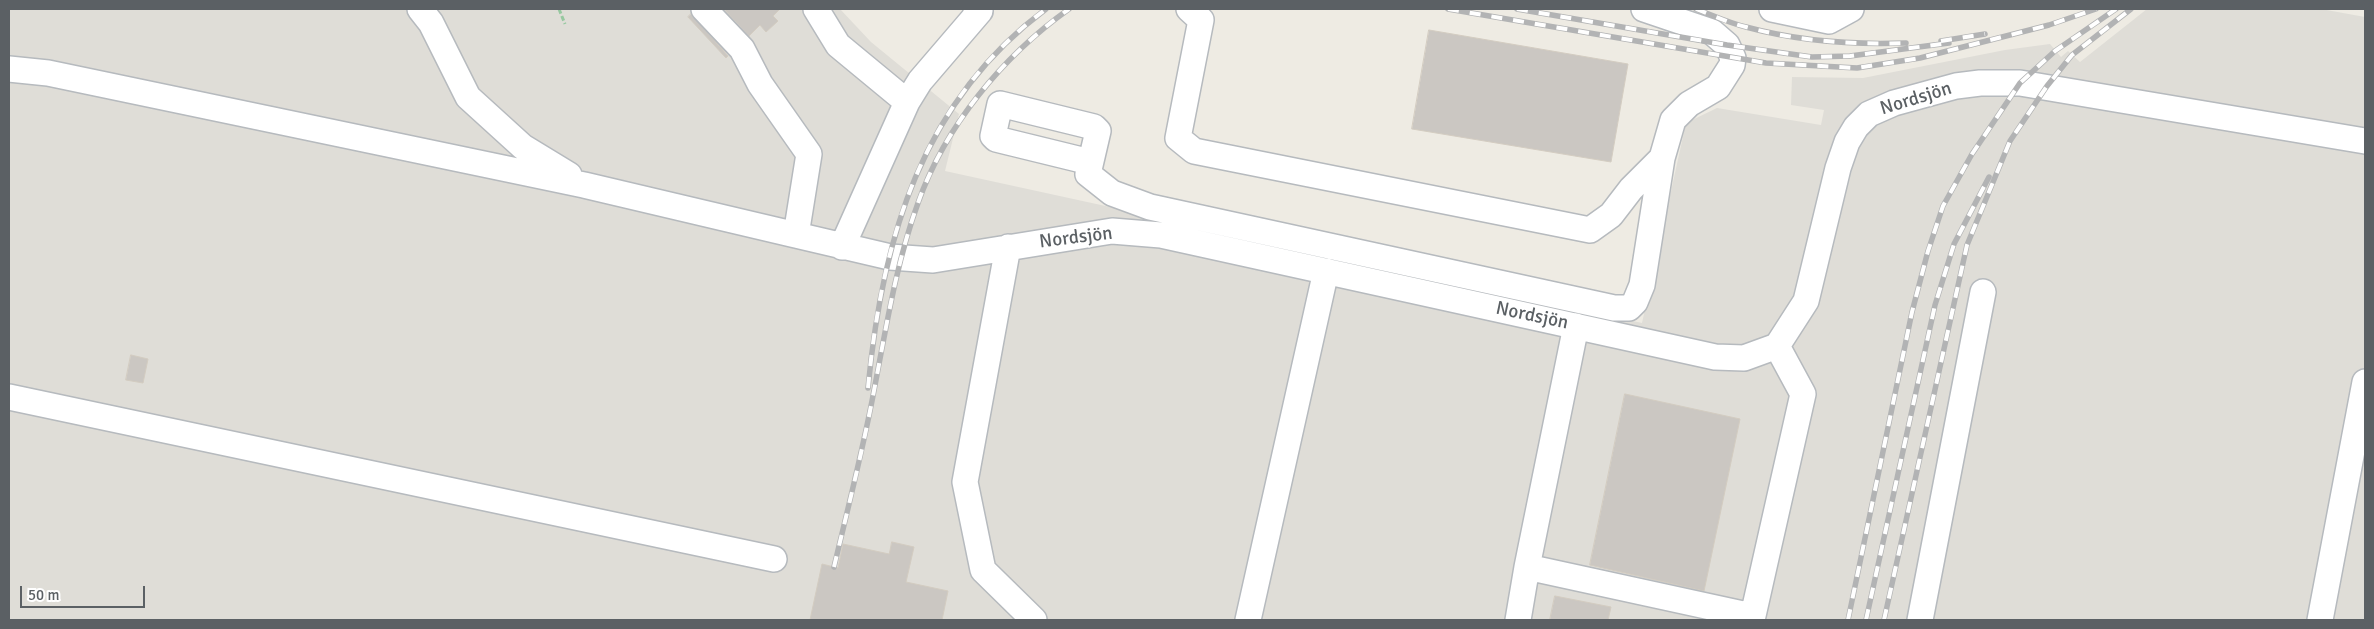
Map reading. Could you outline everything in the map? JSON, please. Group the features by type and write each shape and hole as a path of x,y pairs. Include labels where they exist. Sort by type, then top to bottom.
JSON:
{"lane":[{"path":"420,9 431,23 468,97 523,147 584,184"},
{"path":"704,9 742,49 760,84 809,154 796,235"},
{"path":"816,9 838,44 907,102"},
{"path":"1189,9 1201,20 1178,138 1194,152 1590,230 1612,214 1631,189 1662,158"},
{"path":"1090,162 1088,174 1112,192 1150,207 1614,308 1629,308 1635,302 1642,285 1662,158 1673,120 1689,104 1718,87 1729,73 1733,58 1722,39 1712,32 1644,9"},
{"path":"1772,9 1829,21 1850,9"},
{"path":"842,247 907,102 920,81 980,10"},
{"name":"Nordsjön","path":"9,68 48,73 584,184 842,247 902,259 933,260 1112,231 1161,235 1715,357 1744,358 1777,346 1806,301 1838,168 1847,142 1856,126 1869,114 1894,103 1926,93 1972,84 2020,83 2365,141"},
{"path":"1008,247 965,482 983,570 1034,620"},
{"path":"1248,620 1326,272"},
{"path":"1920,620 1983,292"},
{"path":"1518,620 1526,567 1576,326"},
{"path":"1526,567 1752,618 1804,394 1777,346"},
{"path":"2320,620 2365,382"},
{"path":"9,397 774,559"}],"path":[{"path":"559,9 565,24"}],"shaded area":[{"path":"9,9 840,9 871,42 959,114 945,171 1642,323 1686,123 1717,108 1821,125 1824,110 1791,105 1792,77 1863,78 2005,50 2050,44 2061,57 2068,51 2080,62 2147,9 2321,9 2365,17 2365,620 9,620"}],"building":[{"path":"724,9 780,9 773,16 778,21 766,32 760,25 749,36"},
{"path":"691,14 728,56 726,58 688,17"},
{"path":"1429,30 1628,64 1611,162 1412,129"},
{"path":"131,355 148,359 143,383 126,380"},
{"path":"1625,394 1740,419 1704,591 1590,565"},
{"path":"892,542 914,547 906,582 948,591 942,620 810,620 822,564 838,568 843,544 889,554"},
{"path":"1555,596 1611,607 1608,620 1550,620"}],"railway":[{"path":"868,388 884,279 898,227 915,178 938,130 967,86 1003,46 1046,9"},
{"path":"834,567 863,443 903,251 918,203 930,174 960,120 999,71 1021,48 1069,9"},
{"path":"1448,9 1766,63 1857,68 1920,58 2049,25 2096,9"},
{"path":"1517,9 1727,45 1812,57 1850,56 1949,43"},
{"path":"1696,9 1740,25 1785,36 1845,43 1906,43"},
{"path":"1848,620 1912,312 1928,251 1943,206 1972,154 2020,83 2055,51 2116,9"},
{"path":"1884,620 1967,245 2010,141 2047,86 2072,55 2131,9"},
{"path":"1941,41 1985,34"},
{"path":"1866,620 1935,305 1954,244 1989,177"}]}
